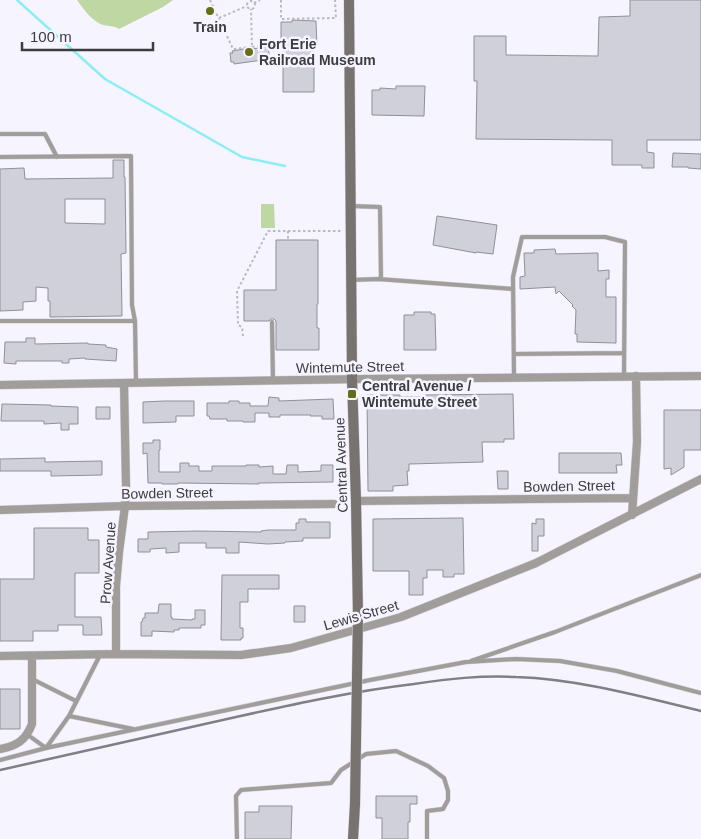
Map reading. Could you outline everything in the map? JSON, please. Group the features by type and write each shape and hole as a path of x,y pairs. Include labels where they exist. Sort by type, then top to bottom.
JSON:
{"main road":[{"name":"Central Avenue","path":"349,0 352,379 358,615 354,839"}],"street":[{"path":"632,515 637,442 636,376"},
{"name":"Wintemute Street","path":"0,385 272,380 701,376"},
{"name":"Prow Avenue","path":"116,654 117,570 126,486 124,383"},
{"name":"Lewis Street","path":"0,656 116,654 241,655 291,648 401,617 536,563 701,479"},
{"name":"Bowden Street","path":"356,501 632,498"},
{"name":"Bowden Street","path":"0,510 125,506 334,504"},
{"path":"0,749 21,742 28,735 32,724 32,656"}],"lane":[{"path":"0,134 45,134 57,157"},
{"path":"0,157 131,156 132,305 135,321 136,383"},
{"path":"351,206 380,207 381,279"},
{"path":"514,378 512,277 522,237 605,238 625,242 624,377"},
{"path":"352,280 381,279 513,289"},
{"path":"0,321 135,321"},
{"path":"272,322 272,380"},
{"path":"514,354 624,353"},
{"path":"466,662 555,632 701,575"},
{"path":"46,748 69,716 100,655"},
{"path":"0,760 135,729 466,662 516,659 560,661 617,671 701,693"},
{"path":"32,679 76,701"},
{"path":"69,716 135,729"},
{"path":"28,735 46,748"},
{"path":"236,839 236,796 241,790 331,783 341,770 366,754 396,751 428,766 444,778 448,791 448,800 443,809 427,811 427,839"}],"path":[{"path":"210,0 233,49 268,45"},
{"path":"219,18 247,6 250,1 260,0"},
{"path":"281,0 281,19 336,18 335,0"},
{"path":"252,47 251,9 255,6 254,2"},
{"path":"247,6 251,9"},
{"path":"244,336 242,327 238,324 237,291 268,231 351,231"},
{"path":"288,231 288,239"}],"green space":[{"path":"77,0 173,0 119,29 95,21"},
{"path":"261,204 274,204 275,228 261,228"}],"building":[{"path":"630,0 701,0 701,140 647,140 647,152 654,153 654,168 642,168 642,165 612,165 612,140 476,139 477,81 474,81 474,36 506,36 506,55 598,56 599,17 630,16"},
{"path":"292,20 316,21 317,47 314,47 314,92 283,92 281,22 292,22"},
{"path":"268,47 270,59 234,64 234,62 231,62 230,53 233,53 232,51"},
{"path":"396,86 425,86 424,116 372,115 372,90 380,90 380,88 396,89"},
{"path":"673,153 701,154 701,169 672,167"},
{"path":"113,160 124,160 126,253 121,254 122,316 50,317 48,288 36,287 36,301 23,302 23,310 0,311 0,169 24,168 25,179 113,178","holes":["65,199 105,199 105,224 65,223"]},
{"path":"437,216 497,225 493,254 476,253 433,245"},
{"path":"276,240 318,240 317,328 319,328 319,350 276,350 276,321 274,319 269,321 244,321 244,290 276,290"},
{"path":"555,249 556,254 598,253 598,271 609,270 609,279 606,279 606,297 616,297 616,343 577,342 577,334 575,334 576,310 559,291 556,294 555,287 520,289 520,277 525,276 524,253 534,253 534,250"},
{"path":"414,312 431,312 431,314 435,314 436,350 404,350 404,315 414,315"},
{"path":"26,338 35,338 35,344 88,343 106,345 106,347 117,349 116,361 85,358 69,359 69,363 62,363 62,361 16,361 16,364 4,363 5,342 26,342"},
{"path":"513,394 514,439 504,439 504,442 482,442 483,462 409,464 409,471 407,471 408,485 393,486 393,491 368,491 367,395 425,397 425,395"},
{"path":"269,397 279,398 279,401 333,399 334,419 322,419 322,416 311,415 269,417 269,413 255,413 255,422 243,422 227,421 227,419 210,419 207,416 207,403 239,401 239,403 250,403 250,406 268,406"},
{"path":"194,401 194,416 176,416 176,422 143,423 143,402"},
{"path":"2,404 78,407 78,424 69,424 69,430 61,430 61,423 44,424 44,421 1,421"},
{"path":"96,407 110,407 110,419 96,419"},
{"path":"664,410 701,410 701,450 684,450 684,467 671,475 671,468 664,469"},
{"path":"153,440 160,440 159,472 180,472 180,463 189,463 189,466 199,466 199,471 212,471 212,466 273,466 273,474 286,474 287,465 298,465 298,472 321,471 321,465 333,465 333,482 259,484 148,483 147,453 143,454 143,443 153,443"},
{"path":"559,453 621,453 622,465 616,465 617,473 559,473"},
{"path":"45,458 45,462 102,461 102,475 51,476 51,471 0,471 0,459"},
{"path":"497,471 508,471 508,489 498,489"},
{"path":"463,518 464,574 454,574 454,577 443,577 443,570 427,570 427,578 423,578 423,595 409,595 409,571 373,571 373,519"},
{"path":"299,519 306,519 306,522 330,522 330,538 303,538 303,541 268,544 239,542 239,553 226,553 226,548 206,548 206,543 179,543 179,552 166,553 166,548 150,549 150,552 138,552 138,539 148,539 148,532 261,532 268,530 296,530 296,523 299,523"},
{"path":"536,519 544,519 544,536 538,536 538,551 532,551 532,523 536,524"},
{"path":"34,528 88,528 88,540 99,540 99,573 75,573 75,617 101,617 102,635 83,635 83,625 58,625 58,631 33,631 33,641 0,641 0,579 34,579"},
{"path":"222,575 279,575 279,589 248,589 248,602 240,602 240,628 243,628 243,638 241,640 221,640"},
{"path":"159,604 171,604 172,619 192,620 195,619 195,610 205,610 205,625 201,625 201,628 179,628 179,630 174,630 174,632 152,631 152,636 141,636 141,622 145,618 145,613 158,613"},
{"path":"294,606 305,606 305,622 294,622"},
{"path":"0,689 20,689 20,729 0,729"},
{"path":"376,796 417,796 417,804 410,804 408,839 382,839 382,818 376,818"},
{"path":"259,806 292,806 291,839 245,839 245,812 259,812"}],"waterway":[{"path":"17,0 105,79 242,157 285,166"}],"railway":[{"path":"0,770 325,698 369,690 465,678 539,678 562,681 609,689 701,711"}],"place":[{"name":"Train","path":"210,11"},
{"name":"Fort Erie Railroad Museum","path":"249,52"},
{"name":"Central Avenue / Wintemute Street","path":"352,394"}]}
